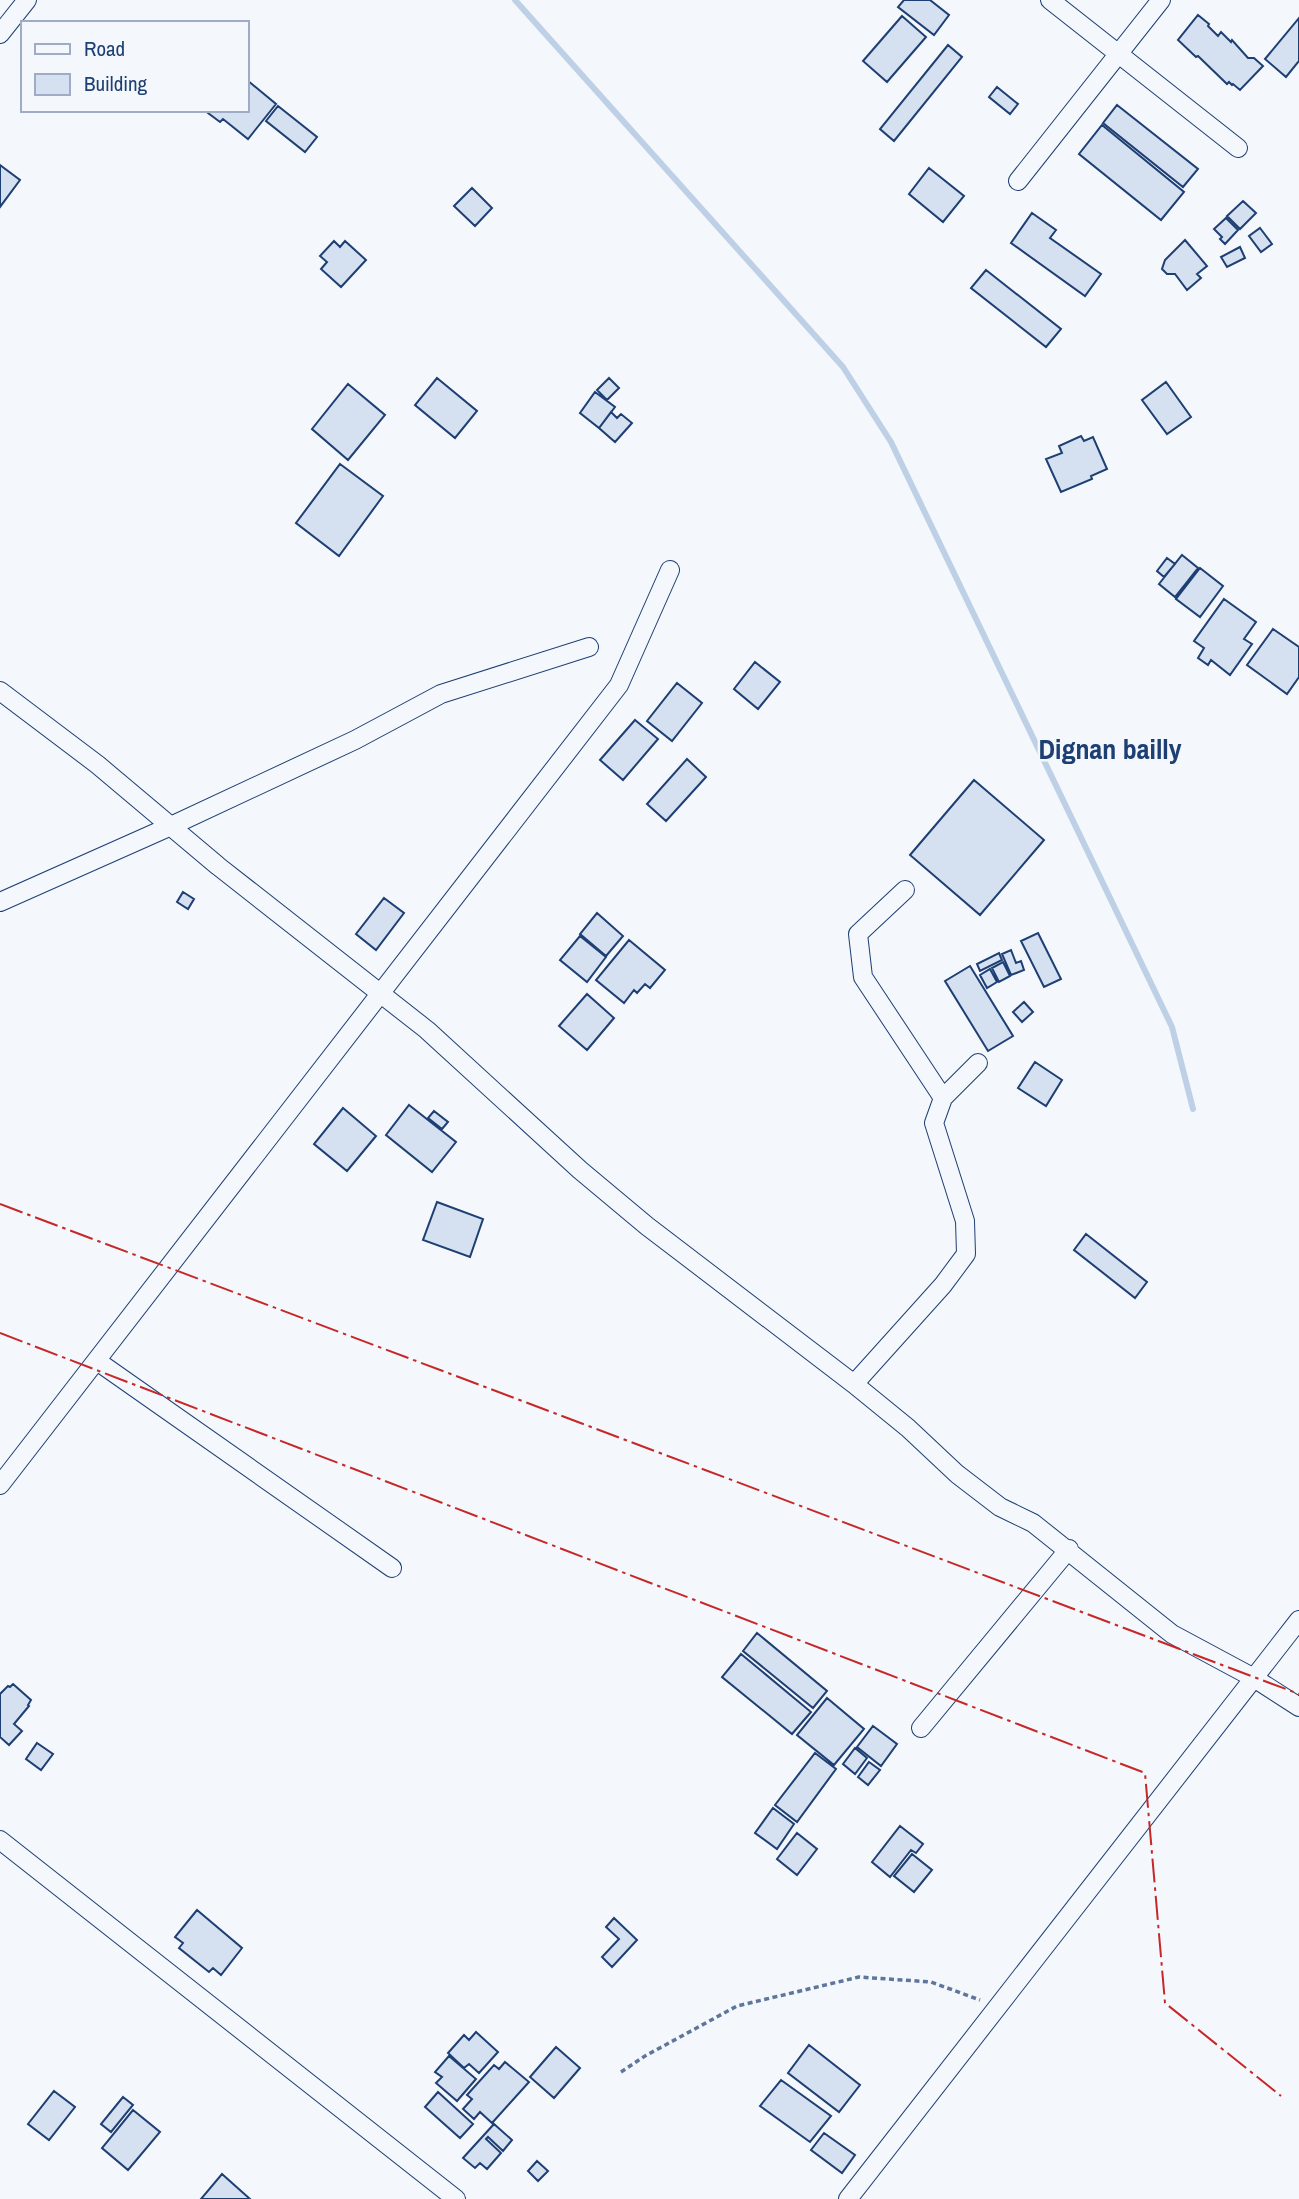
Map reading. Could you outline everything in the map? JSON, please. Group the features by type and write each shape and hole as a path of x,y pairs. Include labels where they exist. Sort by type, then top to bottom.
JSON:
{"street":[{"path":"0,34 27,0"},
{"path":"1051,0 1238,148"},
{"path":"1018,181 1161,0"},
{"path":"0,1485 619,685 670,570"},
{"path":"0,902 355,740 441,694 589,646"},
{"path":"0,691 98,765 218,866 427,1030 618,1202 854,1384 908,1428 957,1474 1000,1507 1033,1523 1069,1549 1172,1634 1254,1678 1299,1707"},
{"path":"905,890 858,934 863,976 943,1098"},
{"path":"854,1384 943,1285 966,1254 965,1221 934,1123 943,1098 978,1063"},
{"path":"97,1362 392,1568"},
{"path":"921,1728 1069,1549"},
{"path":"848,2199 1299,1620"},
{"path":"0,1840 456,2199"}],"path":[{"path":"621,2072 737,2006 859,1977 931,1982 998,2006"}],"building":[{"path":"904,0 930,0 949,15 934,35 898,7"},
{"path":"1198,15 1218,36 1221,32 1248,58 1254,58 1263,66 1240,90 1229,82 1227,84 1178,40"},
{"path":"902,16 926,37 887,82 863,61"},
{"path":"1299,18 1299,61 1286,77 1265,59"},
{"path":"948,45 962,57 894,141 880,129"},
{"path":"248,81 276,104 248,139 223,119 220,122 208,113 248,112"},
{"path":"997,87 1018,104 1010,114 989,97"},
{"path":"1117,105 1198,169 1183,187 1103,123"},
{"path":"278,106 317,137 305,152 266,121"},
{"path":"1102,125 1184,192 1161,220 1079,154"},
{"path":"0,165 20,180 0,207"},
{"path":"929,168 964,196 943,222 909,194"},
{"path":"472,188 492,208 475,226 454,206"},
{"path":"1243,201 1256,213 1240,229 1227,216"},
{"path":"1032,213 1056,230 1050,238 1101,274 1085,296 1011,243"},
{"path":"1226,218 1238,230 1225,244 1214,229"},
{"path":"1260,228 1272,244 1261,252 1249,236"},
{"path":"1185,240 1207,266 1197,274 1201,278 1187,290 1175,274 1167,274 1162,269 1165,260"},
{"path":"334,241 340,247 345,241 366,260 341,287 321,269 327,262 320,256"},
{"path":"1240,247 1245,258 1227,267 1221,257"},
{"path":"986,270 1061,329 1046,347 971,288"},
{"path":"437,378 477,411 455,438 415,405"},
{"path":"609,378 619,388 607,400 597,390"},
{"path":"1166,382 1191,417 1167,434 1142,400"},
{"path":"348,384 385,415 348,460 312,429"},
{"path":"595,392 615,407 599,428 580,413"},
{"path":"611,412 617,418 621,414 632,423 615,442 599,428"},
{"path":"1081,436 1084,441 1093,437 1107,469 1091,476 1092,479 1061,492 1046,459 1062,453 1059,446"},
{"path":"340,464 383,496 339,556 296,523"},
{"path":"1182,555 1198,568 1175,597 1159,584"},
{"path":"1167,558 1175,564 1164,577 1157,571"},
{"path":"1200,568 1223,586 1200,617 1176,599"},
{"path":"1224,599 1256,622 1244,639 1252,644 1230,675 1211,660 1208,665 1198,658 1204,648 1194,641"},
{"path":"1273,629 1299,647 1299,677 1287,694 1247,665"},
{"path":"755,662 780,682 758,709 734,689"},
{"path":"677,683 702,703 672,741 647,721"},
{"path":"635,720 658,739 623,780 600,760"},
{"path":"687,759 706,777 666,821 647,804"},
{"path":"974,780 1044,840 980,915 910,855"},
{"path":"183,892 194,899 188,909 177,902"},
{"path":"384,898 404,913 376,950 356,934"},
{"path":"597,913 623,936 606,956 580,934"},
{"path":"1038,933 1061,979 1044,987 1021,941"},
{"path":"580,936 606,957 587,982 560,960"},
{"path":"629,940 665,970 650,988 645,984 637,993 634,990 624,1003 596,980"},
{"path":"1011,950 1016,963 1021,961 1024,970 1011,975 1002,954"},
{"path":"999,953 1002,960 980,971 977,964"},
{"path":"1003,962 1010,976 999,982 992,968"},
{"path":"970,966 1013,1036 988,1051 945,981"},
{"path":"990,969 997,982 987,988 980,975"},
{"path":"587,994 614,1018 587,1050 559,1026"},
{"path":"1024,1002 1033,1012 1022,1022 1013,1012"},
{"path":"1035,1062 1062,1080 1046,1106 1018,1088"},
{"path":"409,1105 456,1142 432,1172 386,1135"},
{"path":"343,1108 376,1136 347,1171 314,1144"},
{"path":"434,1111 448,1122 442,1129 428,1118"},
{"path":"437,1202 483,1219 470,1257 423,1240"},
{"path":"1086,1234 1147,1282 1135,1298 1074,1250"},
{"path":"757,1633 827,1691 813,1708 743,1651"},
{"path":"741,1654 811,1712 792,1734 722,1677"},
{"path":"13,1684 31,1700 14,1724 22,1731 9,1745 0,1737 0,1694"},
{"path":"827,1698 864,1729 834,1765 797,1735"},
{"path":"873,1726 897,1744 881,1766 857,1747"},
{"path":"37,1743 53,1754 41,1770 26,1759"},
{"path":"855,1748 867,1758 855,1774 843,1764"},
{"path":"815,1753 836,1769 797,1822 775,1805"},
{"path":"869,1762 880,1770 868,1785 858,1777"},
{"path":"773,1808 794,1824 777,1849 755,1833"},
{"path":"900,1826 923,1844 916,1853 911,1850 890,1877 872,1862"},
{"path":"797,1833 817,1849 797,1875 777,1859"},
{"path":"912,1854 932,1870 914,1892 894,1876"},
{"path":"197,1910 242,1948 221,1975 213,1968 209,1972 179,1948 183,1943 175,1937"},
{"path":"614,1918 637,1940 612,1967 602,1957 619,1939 606,1927"},
{"path":"476,2032 498,2052 479,2073 469,2064 464,2068 448,2053 464,2035 469,2040"},
{"path":"809,2045 860,2085 839,2112 788,2073"},
{"path":"556,2047 580,2068 554,2098 530,2077"},
{"path":"449,2056 476,2079 457,2101 436,2083 442,2077 435,2072"},
{"path":"505,2062 529,2082 492,2123 480,2112 474,2119 463,2109 472,2099 467,2095 494,2065 499,2069"},
{"path":"781,2080 831,2116 810,2142 760,2106"},
{"path":"54,2091 75,2107 49,2140 28,2124"},
{"path":"438,2092 473,2124 460,2138 425,2107"},
{"path":"123,2097 133,2105 111,2132 101,2124"},
{"path":"133,2110 160,2132 128,2170 102,2148"},
{"path":"494,2124 512,2140 503,2151 488,2137 486,2139 501,2153 487,2169 480,2163 475,2168 463,2158"},
{"path":"824,2133 855,2155 842,2173 811,2150"},
{"path":"537,2161 548,2171 538,2181 528,2171"},
{"path":"222,2174 250,2199 201,2199"}],"waterway":[{"path":"515,0 843,367 891,442 1172,1027 1193,1109"}],"power":[{"path":"0,1204 1299,1694"},
{"path":"0,1333 1145,1773 1165,2003 1281,2096"}],"district":[{"name":"Dignan bailly","path":"1110,749"}]}
